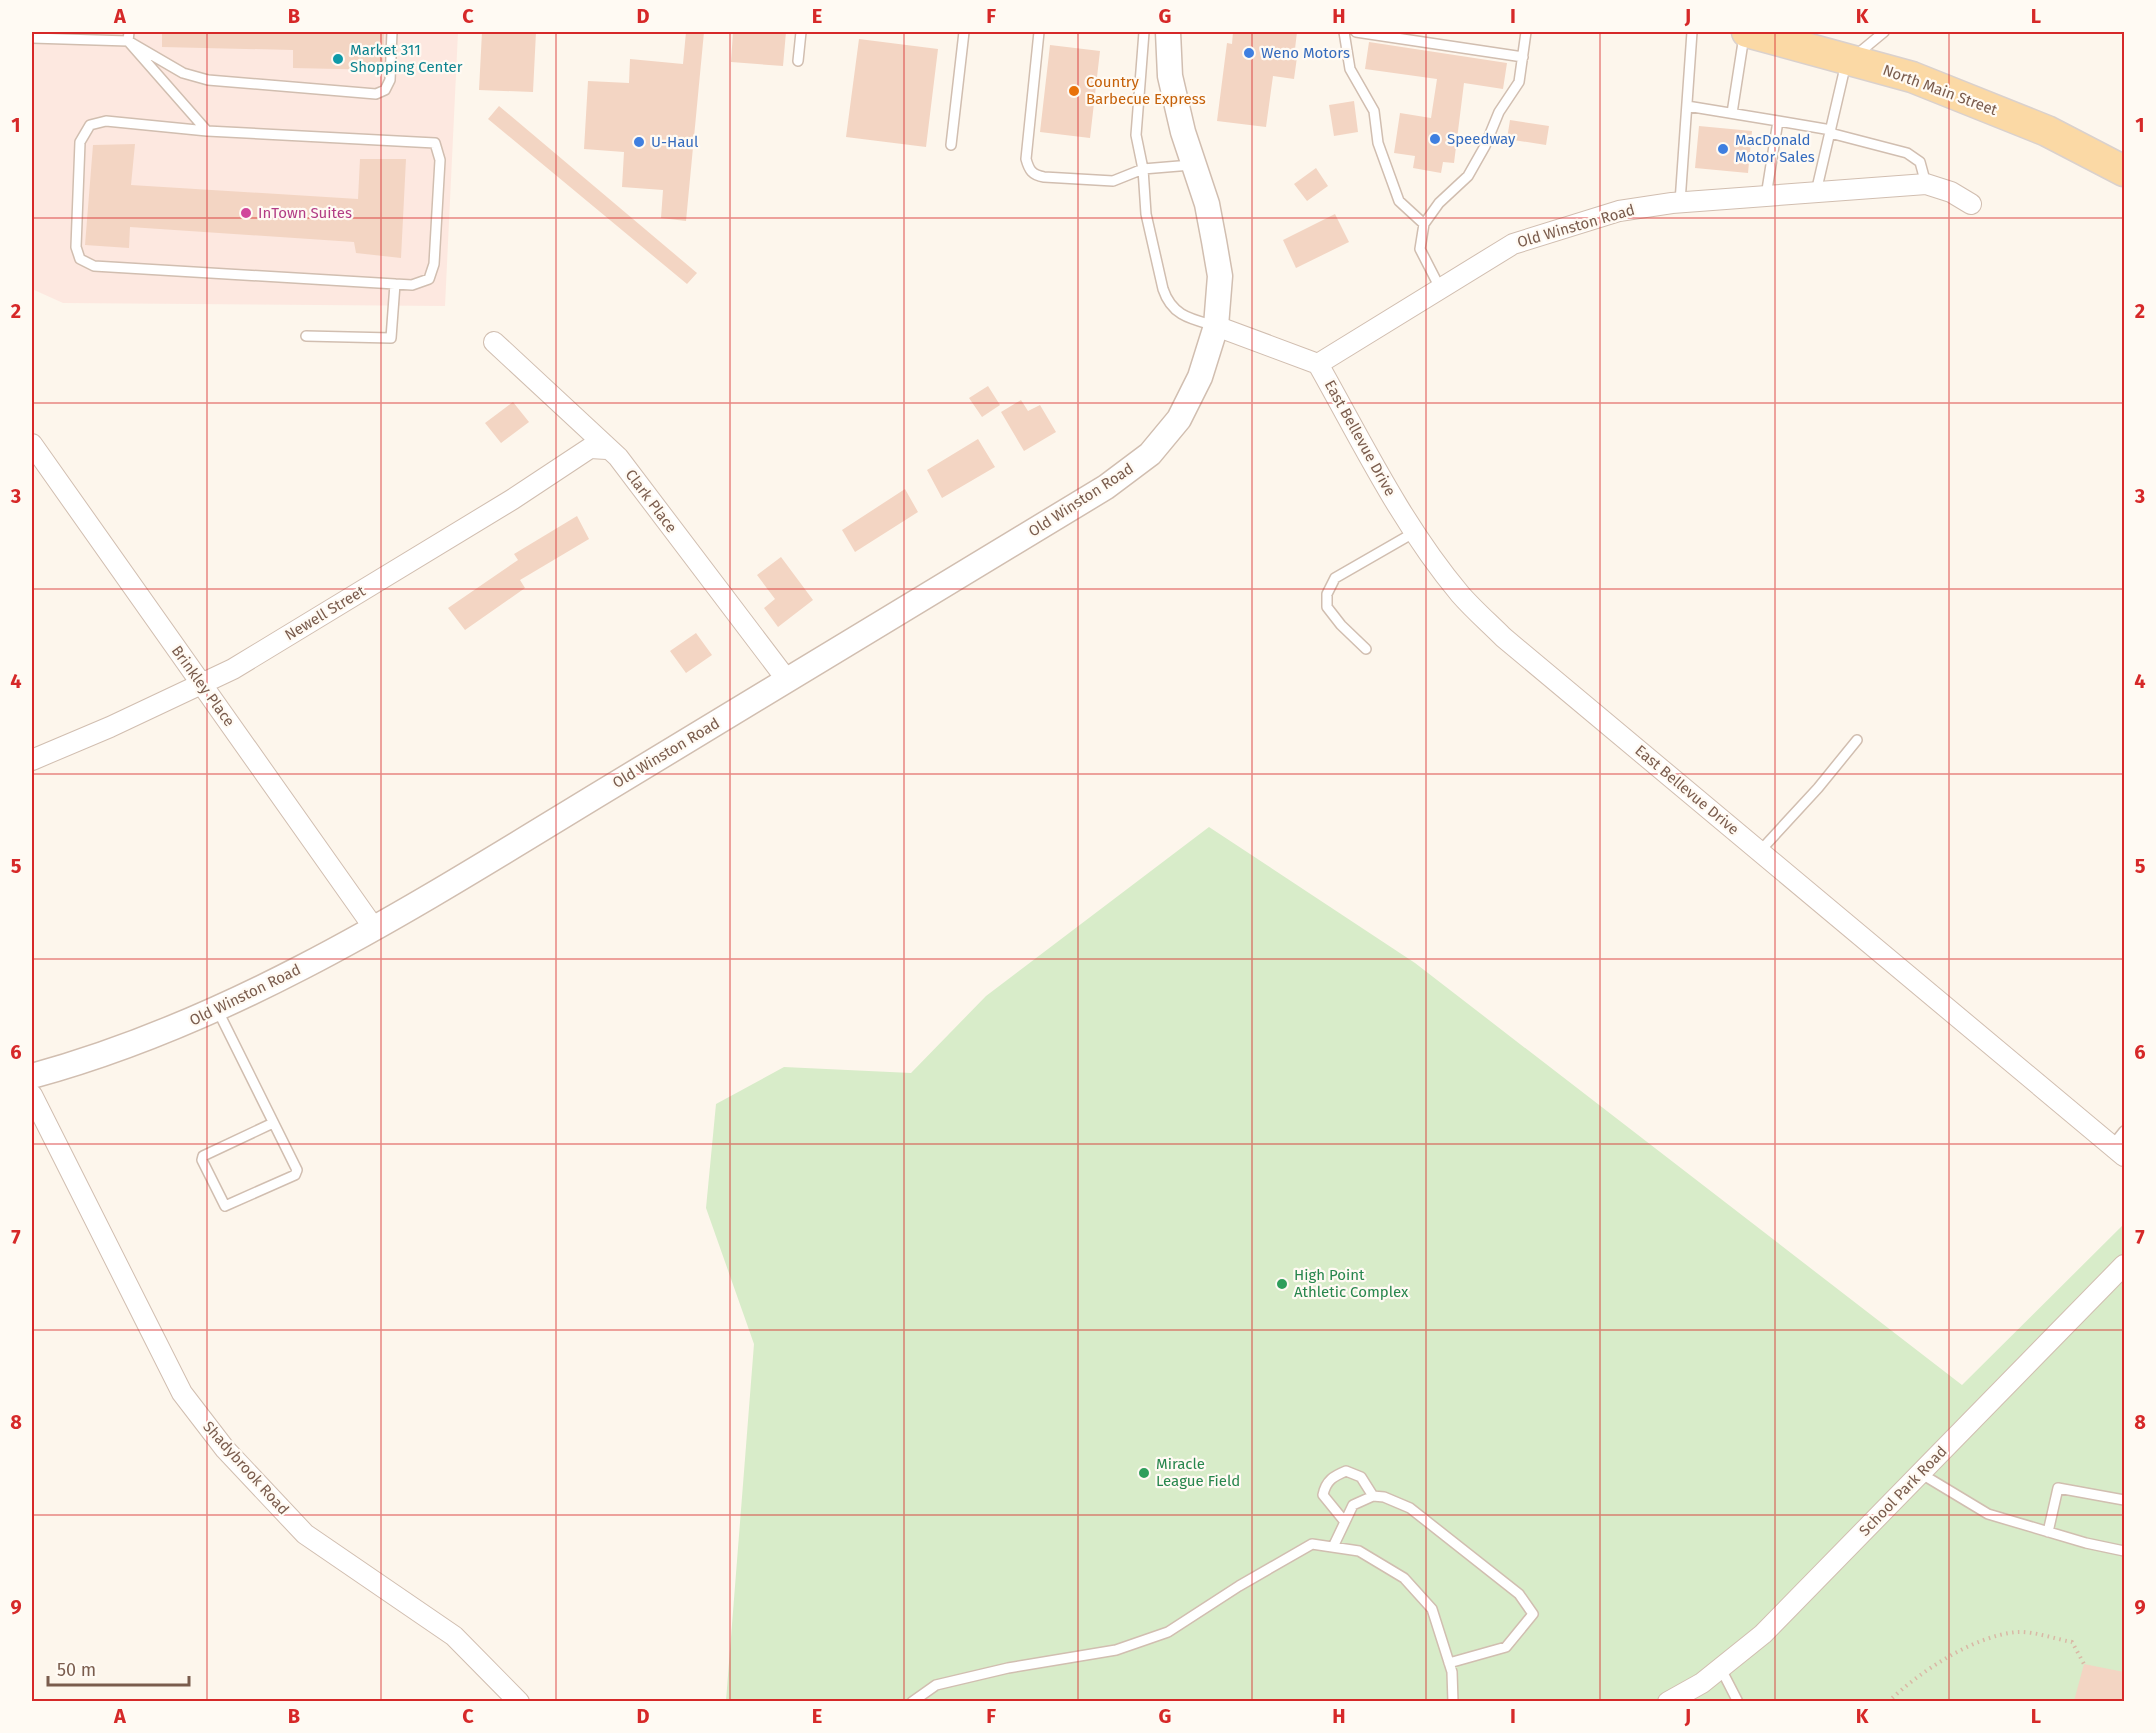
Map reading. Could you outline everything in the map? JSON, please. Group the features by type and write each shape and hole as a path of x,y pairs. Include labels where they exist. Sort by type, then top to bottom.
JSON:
{"main road":[{"name":"North Main Street","path":"1746,32 1778,35 1912,77 2047,131 2124,171"}],"street":[{"name":"Old Winston Road","path":"32,1076 184,1025 299,969 432,896 1106,487 1150,454 1179,419 1200,377 1216,326 1220,276 1207,204 1170,76 1168,32"},
{"name":"Old Winston Road","path":"1318,364 1513,244 1619,211 1680,202 1926,184 1951,192 1971,204"},
{"path":"1216,326 1318,364"},
{"name":"Clark Place","path":"494,342 618,457 787,680"},
{"name":"East Bellevue Drive","path":"1318,364 1415,532 1461,596 1503,636 1760,851 2120,1144"},
{"name":"Brinkley Place","path":"32,444 374,928"},
{"name":"Newell Street","path":"32,760 110,727 253,657 513,499 590,448 607,449"},
{"name":"Shadybrook Road","path":"32,1095 182,1393 225,1449 306,1534 454,1636 519,1701"},
{"name":"School Park Road","path":"1668,1701 1721,1669 1763,1634 2124,1265"}],"lane":[{"path":"32,38 129,36 183,72 208,80 376,93 385,90 390,80 392,32"},
{"path":"798,61 801,32"},
{"path":"951,145 964,32"},
{"path":"1039,32 1026,159 1029,170 1035,175 1044,177 1113,181 1143,169 1194,165"},
{"path":"1144,32 1136,135 1143,169 1146,214 1167,302 1184,317 1216,326"},
{"path":"1344,32 1350,69 1374,111 1378,143 1399,201 1424,224"},
{"path":"1356,32 1523,57"},
{"path":"1440,288 1420,249 1424,224 1439,203 1468,176 1499,112 1519,81 1526,32"},
{"path":"1680,202 1692,32"},
{"path":"1732,113 1746,32"},
{"path":"1816,192 1850,59 1884,32"},
{"path":"129,36 207,130"},
{"path":"1687,106 1830,131 1907,153 1920,162 1926,184"},
{"path":"106,121 207,130 435,142 440,160 434,264 429,279 412,285 94,266 80,259 76,247 80,142 90,125 106,121"},
{"path":"1766,196 1778,121"},
{"path":"306,336 391,338 395,284"},
{"path":"1366,649 1341,625 1328,607 1327,594 1335,578 1415,532"},
{"path":"1760,851 1818,788 1857,740"},
{"path":"217,1009 297,1170 296,1175 225,1206 202,1156 273,1123"},
{"path":"1345,1522 1323,1495 1324,1486 1332,1477 1346,1471 1361,1477 1373,1496"},
{"path":"1920,1473 1988,1514 2124,1551"},
{"path":"2048,1532 2058,1488 2124,1500"},
{"path":"1333,1547 1353,1505 1373,1496 1384,1497 1410,1508 1519,1594 1533,1614 1506,1647 1449,1663"},
{"path":"912,1701 936,1685 1008,1668 1116,1650 1168,1632 1239,1586 1312,1544 1359,1551 1404,1578 1432,1609 1452,1672 1453,1701"},
{"path":"1721,1669 1738,1701"}],"path":[{"path":"1888,1701 1911,1679 1952,1654 2001,1635 2019,1632 2072,1642 2084,1664"}],"shaded area":[{"path":"32,32 458,32 445,306 63,303 32,289"}],"green space":[{"name":"High Point Athletic Complex","path":"1209,827 1415,963 1962,1385 2124,1224 2124,1701 726,1701 754,1344 706,1208 716,1104 784,1067 911,1073 986,996"}],"building":[{"name":"Market 311 Shopping Center","path":"162,32 384,32 383,70 293,68 293,50 162,47"},
{"path":"482,32 536,32 533,92 479,90"},
{"path":"686,32 704,32 686,221 661,218 663,190 622,187 624,152 584,149 588,81 629,83 630,59 683,64"},
{"path":"733,32 786,32 783,66 731,62"},
{"path":"1233,32 1297,32 1295,49 1298,50 1294,79 1273,76 1266,127 1217,121 1227,43 1232,44"},
{"path":"859,39 938,49 926,147 846,137"},
{"path":"1369,42 1507,63 1503,89 1464,83 1454,163 1443,162 1441,173 1413,168 1415,156 1394,153 1400,113 1431,118 1437,79 1365,69"},
{"path":"1050,45 1100,51 1090,138 1040,132"},
{"path":"1354,101 1358,132 1334,136 1329,105"},
{"path":"499,106 697,273 687,284 488,119"},
{"path":"1510,120 1549,126 1546,145 1507,139"},
{"path":"1699,126 1752,131 1748,173 1695,168"},
{"name":"InTown Suites","path":"135,144 131,185 358,199 360,159 406,159 401,258 356,253 354,242 130,227 129,248 85,245 93,145"},
{"path":"1316,168 1328,186 1307,201 1294,184"},
{"path":"1335,214 1349,242 1296,268 1283,240"},
{"path":"988,386 1000,405 982,417 969,398"},
{"path":"1021,400 1028,411 1040,405 1056,432 1024,451 1001,412"},
{"path":"513,402 529,422 501,443 485,423"},
{"path":"978,439 995,467 942,498 927,470"},
{"path":"905,489 918,512 855,552 842,530"},
{"path":"577,516 589,539 520,580 525,588 465,630 448,608 518,560 514,554"},
{"path":"781,557 813,600 778,627 764,608 775,599 757,575"},
{"path":"696,633 712,655 686,673 670,651"},
{"path":"2084,1664 2124,1672 2124,1701 2074,1701"}],"place":[{"name":"Weno Motors","path":"1249,53"},
{"name":"Market 311 Shopping Center","path":"338,59"},
{"name":"Country Barbecue Express","path":"1074,91"},
{"name":"Speedway","path":"1435,139"},
{"name":"U-Haul","path":"639,142"},
{"name":"MacDonald Motor Sales","path":"1723,149"},
{"name":"InTown Suites","path":"246,213"},
{"name":"High Point Athletic Complex","path":"1282,1284"},
{"name":"Miracle League Field","path":"1144,1473"}]}
